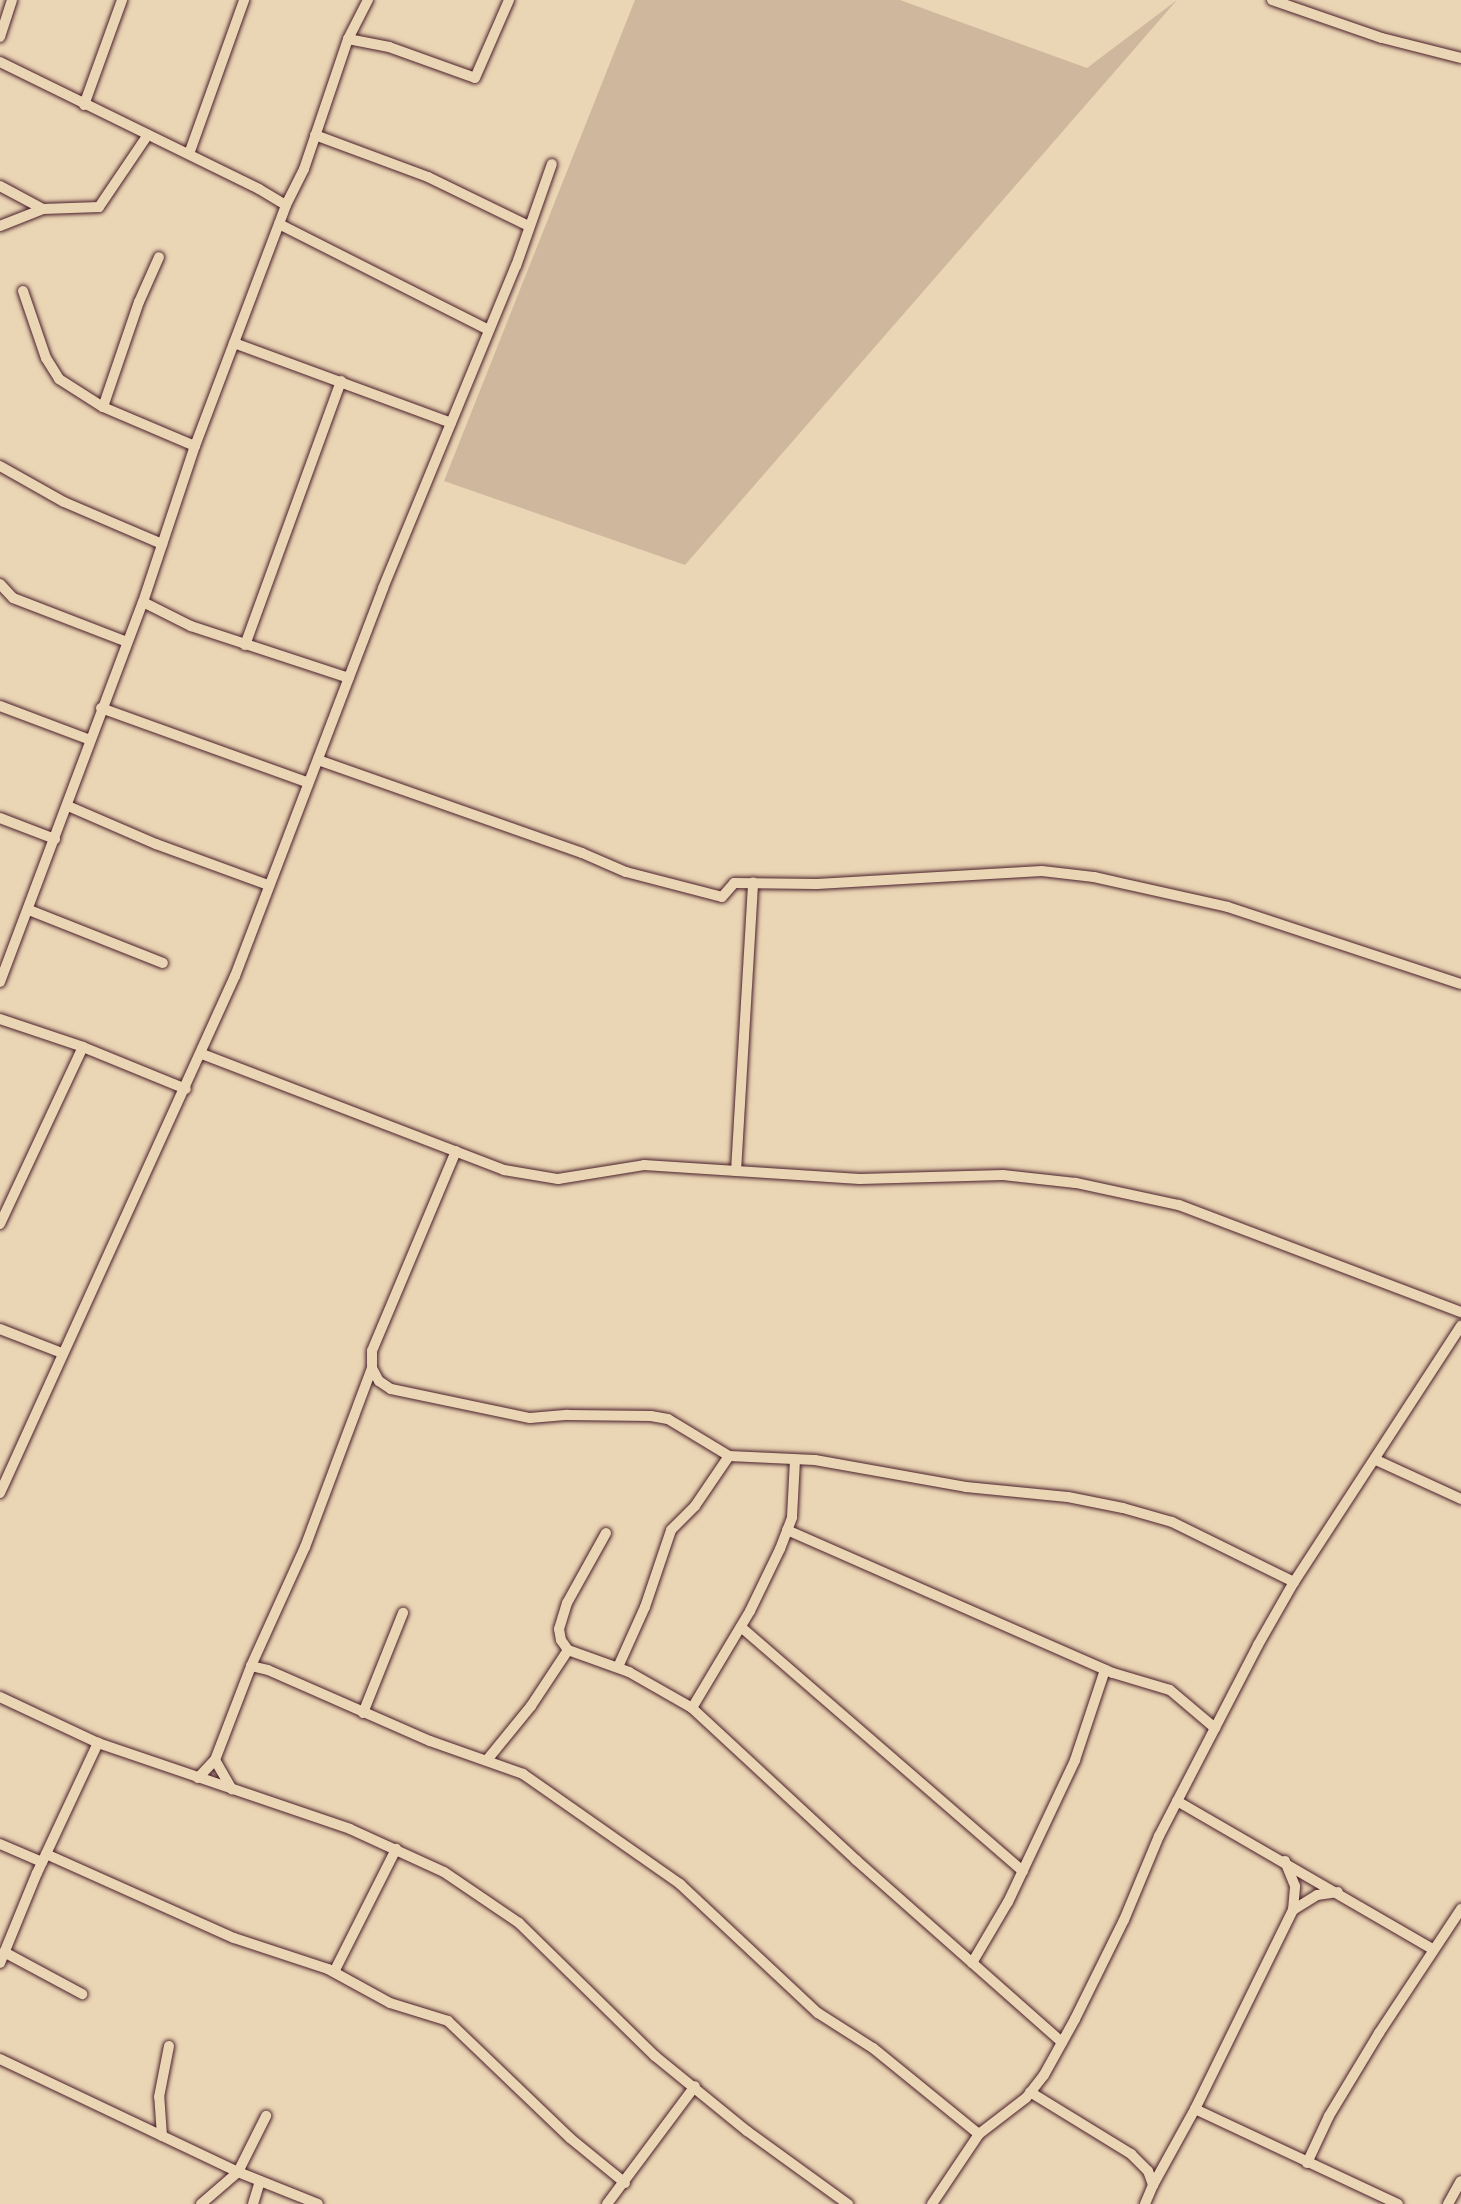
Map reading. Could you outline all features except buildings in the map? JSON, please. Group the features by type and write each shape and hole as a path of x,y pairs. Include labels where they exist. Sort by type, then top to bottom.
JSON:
{"street":[{"path":"0,37 12,0"},
{"path":"84,105 122,0"},
{"path":"189,154 244,0"},
{"path":"0,982 68,806 88,739 143,602 195,446 286,205 304,169 348,39 367,3 352,0"},
{"path":"348,39 389,47 475,78 509,0"},
{"path":"1272,0 1382,38 1461,58"},
{"path":"0,62 286,205"},
{"path":"315,135 428,177 529,226"},
{"path":"0,226 43,209 99,207 147,136"},
{"path":"0,1493 202,1054 552,164"},
{"path":"0,186 43,209"},
{"path":"279,224 489,330"},
{"path":"103,407 139,302 159,257"},
{"path":"23,291 54,372 103,407 195,446"},
{"path":"234,343 451,423"},
{"path":"245,645 341,381"},
{"path":"0,466 64,502 162,544"},
{"path":"0,584 13,598 127,642"},
{"path":"143,602 191,626 349,678"},
{"path":"0,706 88,739"},
{"path":"101,708 307,782"},
{"path":"318,760 626,872 722,897 734,883 817,884 1042,871 1094,877 1258,915 1461,984"},
{"path":"68,806 156,844 268,885"},
{"path":"0,818 55,839"},
{"path":"736,1171 753,883"},
{"path":"29,910 163,963"},
{"path":"0,1019 83,1047 186,1089"},
{"path":"0,1224 83,1047"},
{"path":"202,1054 504,1170 558,1179 644,1165 860,1179 1003,1175 1125,1190 1179,1205 1461,1312"},
{"path":"198,1778 215,1760 251,1666 305,1547 372,1368 372,1351 456,1151"},
{"path":"932,2204 979,2134 1030,2092 1062,2042 1124,1920 1177,1801 1294,1582 1461,1326"},
{"path":"0,1329 62,1353"},
{"path":"372,1368 379,1381 391,1389 530,1418 568,1415 668,1419 729,1456 815,1460 966,1487 1068,1497 1123,1508 1172,1522 1294,1582"},
{"path":"618,1667 645,1607 671,1530 695,1506 729,1456"},
{"path":"692,1708 741,1627 787,1530 792,1517 795,1460"},
{"path":"1376,1460 1461,1499"},
{"path":"787,1530 1105,1670 1170,1690 1215,1728"},
{"path":"606,1533 567,1603 559,1629 561,1640 568,1650 618,1667 692,1708 1062,2042"},
{"path":"363,1713 403,1613"},
{"path":"741,1627 1023,1871"},
{"path":"487,1760 531,1706 568,1650"},
{"path":"251,1666 268,1670 363,1713 523,1774 669,1876 818,2013 873,2048 979,2134"},
{"path":"972,1963 994,1930 1075,1760 1105,1670"},
{"path":"0,1697 98,1743 350,1829 444,1872 519,1923 655,2056 747,2131 848,2204"},
{"path":"82,1994 2,1958 44,1858 98,1743"},
{"path":"215,1760 232,1790"},
{"path":"1177,1801 1432,1949"},
{"path":"0,1844 44,1858 234,1938 334,1972 390,2003 448,2021 570,2138 625,2183"},
{"path":"334,1972 396,1849"},
{"path":"1145,2204 1293,1910 1295,1886 1285,1861"},
{"path":"1293,1910 1317,1895 1338,1892"},
{"path":"1307,2163 1329,2116 1432,1949 1461,1909"},
{"path":"162,2136 159,2097 169,2046"},
{"path":"0,2059 238,2172 318,2204"},
{"path":"607,2204 695,2086"},
{"path":"1030,2092 1131,2154 1148,2171 1153,2185"},
{"path":"1195,2109 1398,2204"},
{"path":"201,2204 238,2172 266,2116"},
{"path":"253,2204 260,2181"},
{"path":"1448,2204 1461,2181"}],"shaded area":[{"path":"635,0 900,0 1087,68 1177,0 685,565 444,481"}]}
